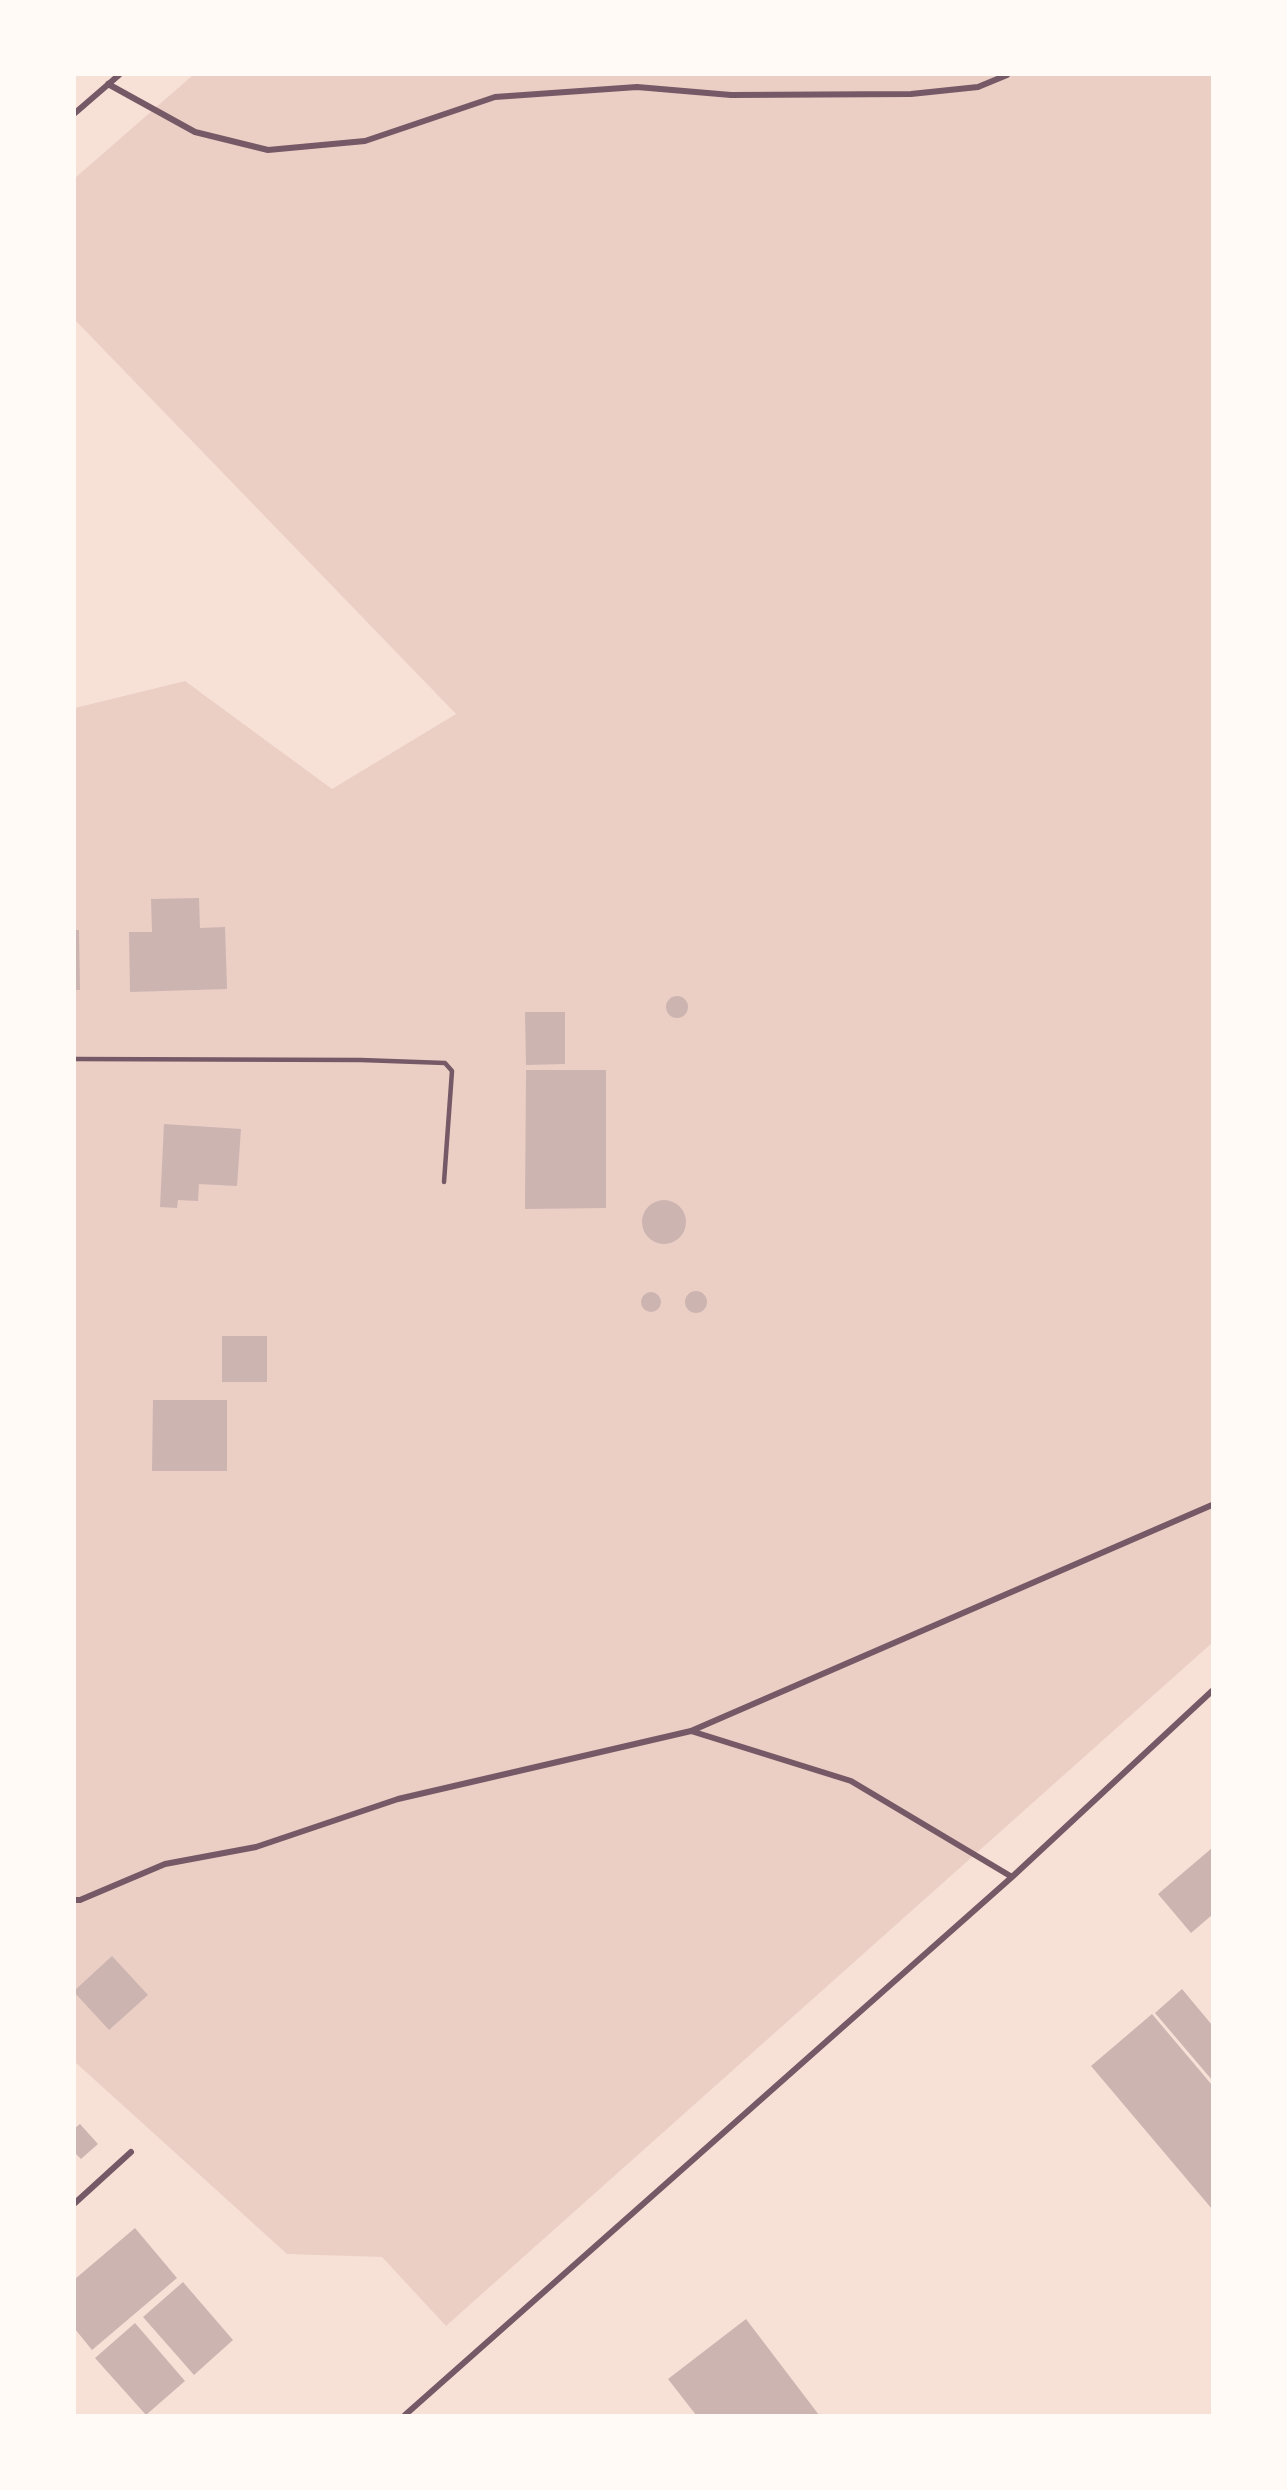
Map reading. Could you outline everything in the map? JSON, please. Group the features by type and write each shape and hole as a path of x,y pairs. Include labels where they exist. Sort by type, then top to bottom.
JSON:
{"street":[{"path":"75,113 119,75"},
{"path":"108,84 195,132 268,150 365,141 495,97 637,87 731,95 911,94 978,87 1007,75"},
{"path":"75,1900 80,1900 165,1864 256,1847 398,1799 691,1731 1212,1504"},
{"path":"405,2415 1012,1878 1212,1692"},
{"path":"691,1731 850,1781 1012,1878"},
{"path":"75,2203 131,2152"}],"lane":[{"path":"75,1059 445,1063 452,1071 444,1182"}],"shaded area":[{"path":"193,75 1212,75 1212,1643 446,2326 382,2257 287,2254 75,2062 75,708 185,681 332,789 456,714 75,320 75,178"}],"building":[{"path":"199,898 200,928 225,927 227,989 130,992 129,932 152,932 151,899"},
{"path":"75,930 79,930 80,990 75,990"},
{"path":"677,996 685,999 688,1007 685,1015 677,1018 669,1015 666,1007 669,999"},
{"path":"525,1012 565,1012 565,1064 526,1065"},
{"path":"526,1070 606,1070 606,1208 525,1209"},
{"path":"164,1124 241,1129 237,1186 199,1184 198,1201 178,1200 177,1208 160,1207"},
{"path":"664,1200 680,1206 686,1222 680,1238 664,1244 648,1238 642,1222 648,1206"},
{"path":"696,1291 706,1298 707,1302 700,1312 696,1313 686,1306 685,1302 692,1292"},
{"path":"651,1292 658,1295 661,1302 658,1309 651,1312 644,1309 641,1302 644,1295"},
{"path":"222,1336 267,1336 267,1382 222,1382"},
{"path":"153,1400 227,1400 227,1471 152,1471"},
{"path":"1212,1848 1212,1915 1191,1933 1158,1894"},
{"path":"112,1956 148,1995 109,2030 75,1993 75,1990"},
{"path":"1182,1989 1212,2025 1212,2080 1155,2013"},
{"path":"1152,2014 1212,2085 1212,2209 1091,2066"},
{"path":"80,2124 98,2144 81,2159 75,2153 75,2128"},
{"path":"135,2228 177,2278 92,2350 75,2329 75,2279"},
{"path":"183,2282 233,2340 194,2375 143,2317"},
{"path":"746,2319 819,2415 696,2415 668,2379"},
{"path":"135,2323 185,2381 146,2415 95,2358"}]}
